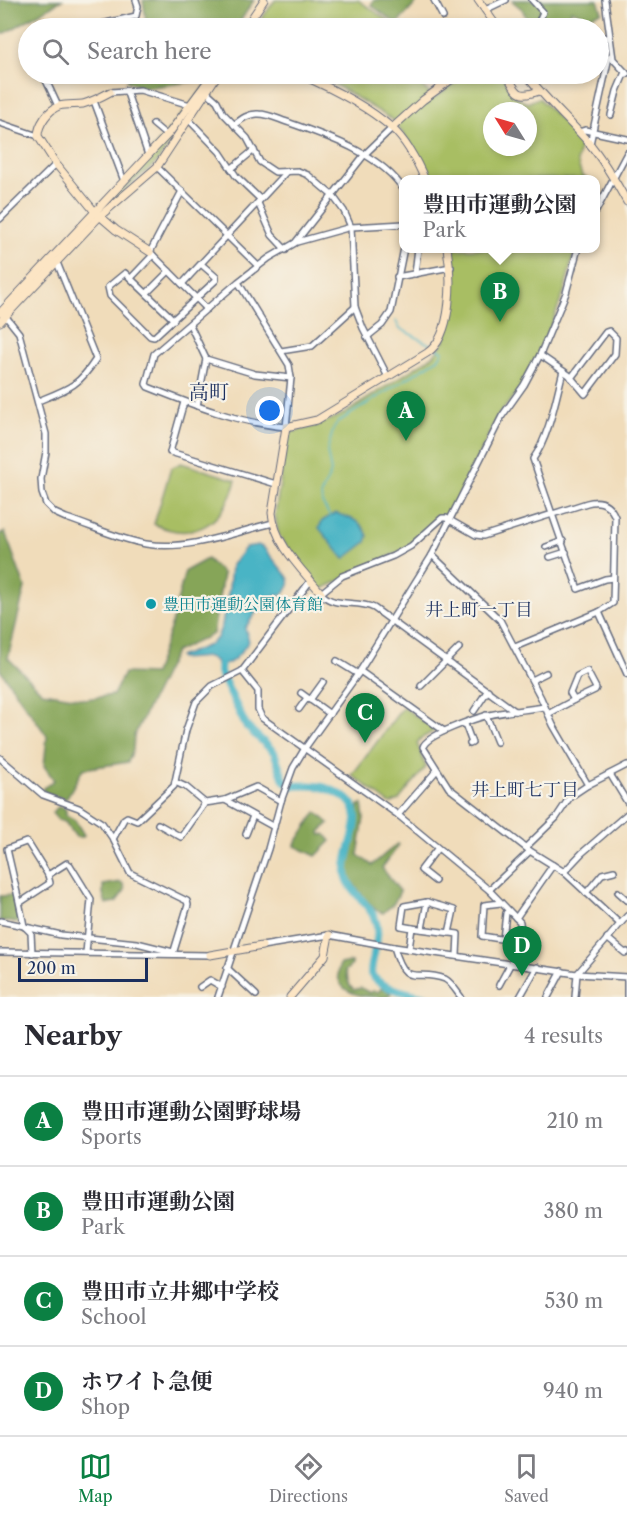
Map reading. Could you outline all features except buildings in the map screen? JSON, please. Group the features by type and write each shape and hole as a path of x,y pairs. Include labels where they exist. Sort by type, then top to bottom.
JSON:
{"street":[{"path":"128,18 136,16 138,6 136,0"},
{"path":"252,18 264,0"},
{"path":"434,0 443,17"},
{"path":"478,0 491,18"},
{"path":"485,10 506,0"},
{"path":"532,0 543,12 540,18"},
{"path":"605,0 607,18"},
{"path":"609,30 615,63 626,73 617,91 611,115"},
{"path":"48,84 58,106"},
{"path":"2,312 55,262 166,135 207,84"},
{"path":"0,322 2,312 98,214 157,167 211,84"},
{"path":"322,84 335,90 392,128 417,162 423,175"},
{"path":"445,84 364,154 295,243 258,266 154,354 146,384 148,387 184,402 251,424 286,427 317,420 428,353 438,344 444,331 451,267 448,253"},
{"path":"512,84 524,96 539,91"},
{"path":"534,84 590,144 615,179 627,202"},
{"path":"590,144 603,84"},
{"path":"126,90 148,155"},
{"path":"38,136 47,114 58,106 80,105 94,101 110,92 140,90 190,105"},
{"path":"207,92 213,96 223,113 247,138 259,161 276,173 298,171 308,175 333,196 344,211 351,227 355,307 367,337 388,377"},
{"path":"94,101 124,181"},
{"path":"234,125 248,115 265,114 322,135 364,154 399,183"},
{"path":"189,120 220,152 236,176 259,201 272,235 286,250"},
{"path":"0,123 38,136 56,164 98,214 116,230 151,253 207,309"},
{"path":"153,124 166,135"},
{"path":"579,132 585,130 627,139"},
{"path":"231,169 254,150"},
{"path":"600,204 627,153"},
{"path":"0,219 56,164"},
{"path":"157,167 258,266"},
{"path":"182,284 287,171"},
{"path":"131,278 151,253 182,191"},
{"path":"295,243 351,227 399,224"},
{"path":"367,337 382,326 391,312 403,253"},
{"path":"415,274 418,253"},
{"path":"218,997 288,782 305,748 359,673 432,555 502,416 524,385 540,355 566,293 577,253"},
{"path":"38,401 66,390 84,378 96,359 55,262"},
{"path":"174,320 125,273 108,287 110,296 150,336 154,337 174,320 197,299 217,278 201,264"},
{"path":"397,278 451,267"},
{"path":"147,293 169,271"},
{"path":"238,282 289,365 291,378 286,427 272,513 280,542 327,599 333,602 368,605 391,619 515,711"},
{"path":"281,351 312,346 355,307"},
{"path":"2,312 19,333 46,434 46,452 41,479 42,494 46,504 61,515 145,544 170,546 193,543 273,523"},
{"path":"190,325 206,359 197,406"},
{"path":"540,355 563,371 585,394 615,354 616,338 609,331 571,378"},
{"path":"206,359 255,374 291,378"},
{"path":"563,371 543,439 533,459 554,514 578,589 613,578"},
{"path":"184,402 170,452 276,484"},
{"path":"321,593 342,576 393,556 411,546 442,518 476,535 483,536 592,501 599,501 609,507 615,517 614,600 611,606 515,647"},
{"path":"546,547 562,541"},
{"path":"550,557 566,552"},
{"path":"432,555 500,620 548,714 588,785"},
{"path":"113,839 124,819 127,817 137,821 175,782 192,708 203,693 242,671 311,580"},
{"path":"599,612 627,674"},
{"path":"421,686 459,648"},
{"path":"337,661 359,673 444,731"},
{"path":"242,671 258,691 258,709 262,718 398,815 489,890 516,918 520,924 519,942 513,964 499,985"},
{"path":"548,714 595,690 589,672 577,676 570,693 574,700"},
{"path":"532,680 546,673"},
{"path":"299,709 323,682"},
{"path":"474,711 488,690"},
{"path":"301,693 330,714"},
{"path":"545,707 486,715 444,731 423,744 423,747 449,788 528,849 564,873 620,924"},
{"path":"486,715 496,742"},
{"path":"465,724 472,743 470,744"},
{"path":"0,758 43,795 67,802 102,823 130,873 187,901 188,905 173,953"},
{"path":"489,890 556,818 568,800 588,785 627,765"},
{"path":"398,815 436,770"},
{"path":"610,774 627,802"},
{"path":"175,782 186,787 205,803"},
{"path":"158,824 181,837 205,803 225,800 256,787 280,801"},
{"path":"225,800 274,828"},
{"path":"564,873 582,853 627,814"},
{"path":"246,834 253,816"},
{"path":"21,902 50,883 48,875 26,842 7,849 25,926 31,933 32,953"},
{"path":"435,881 421,870 437,849"},
{"path":"48,875 67,863 88,893 92,907 86,953"},
{"path":"516,918 553,865"},
{"path":"586,893 602,873 614,870"},
{"path":"618,892 627,900"},
{"path":"422,929 426,902"},
{"path":"449,933 454,910 426,902 404,906 401,926 459,935 457,956"},
{"path":"501,903 484,905 481,934 519,942"},
{"path":"503,939 506,913 509,911"},
{"path":"575,997 577,974 627,916"},
{"path":"0,921 61,935 137,943 173,953"},
{"path":"409,949 412,928"},
{"path":"0,952 210,955 329,935 577,974 627,977 627,997"},
{"path":"290,997 325,956 329,935"},
{"path":"607,938 625,953 627,952"},
{"path":"394,947 402,969 408,974 446,980 461,997"},
{"path":"520,997 537,967"},
{"path":"227,968 256,995"},
{"path":"548,997 562,971"},
{"path":"200,987 210,980 222,987"}],"green space":[{"path":"0,0 62,0 31,18 18,18 18,26 4,34 0,33"},
{"path":"143,0 254,0 242,18 146,18"},
{"path":"275,0 358,0 384,18 262,18"},
{"path":"374,0 419,0 402,18 389,18 371,5"},
{"path":"598,0 602,12 588,17 571,10 570,18 526,18 522,9 512,1"},
{"path":"134,84 174,84 143,88"},
{"path":"207,84 209,84 157,162 104,207"},
{"path":"334,84 420,84 434,98 454,84 508,84 517,98 525,102 483,102 483,156 537,156 537,102 529,102 539,98 581,141 577,161 582,175 428,175 412,146 393,120"},
{"path":"453,253 574,253 564,292 539,356 520,388 498,416 449,517 443,516 407,548 320,590 279,536 275,515 288,433 316,426 346,413 433,356 445,340 455,267"},
{"path":"181,463 236,480 224,507 216,517 207,525 196,530 169,530 154,524 171,468"},
{"path":"5,532 25,587 8,658 42,692 86,699 113,695 124,673 154,674 170,629 185,571 207,559 223,574 213,634 175,652 134,736 133,750 128,762 83,769 66,799 46,794 42,789 54,780 44,766 47,736 0,670 0,533"},
{"path":"403,707 434,731 417,743 426,767 399,800 390,804 352,775"},
{"path":"362,804 364,818 358,855 372,865 397,844 399,845 382,868 400,891 394,903 383,913 376,910 365,899 348,877 359,805"},
{"path":"58,807 63,807 66,815 75,820 83,837 76,837 65,822 58,820 52,813"},
{"path":"316,812 329,823 320,832 331,841 316,856 295,844"},
{"path":"121,882 125,890 116,902 106,904 103,885"},
{"path":"14,895 20,923 0,921 0,896"},
{"path":"352,962 352,965 345,971 350,986 354,990 361,988 370,993 378,992 382,988 391,994 388,997 367,996 354,994 344,988 338,978 339,967 340,964"}],"water":[{"path":"335,513 359,523 368,536 366,542 344,559 319,528 322,521"},
{"path":"258,545 264,548 287,576 289,584 287,588 282,595 267,597 245,628 249,641 240,654 228,664 217,666 215,661 209,657 180,659 179,657 209,645 217,638 229,589 231,566 246,547"}],"waterway":[{"path":"396,321 399,328 431,345"},
{"path":"330,516 322,503 321,494 331,472 327,451 334,427 338,422 438,359 443,351 435,347"},
{"path":"221,657 220,672 246,726 274,752 284,780 291,786 329,789 351,803 356,822 346,863 346,873 351,886 372,913 377,926 371,974 381,984 388,987 426,997"}],"place":[{"name":"豊田市運動公園","path":"500,322"},
{"name":"豊田市運動公園野球場","path":"406,441"},
{"name":"豊田市運動公園体育館","path":"151,604"},
{"name":"豊田市立井郷中学校","path":"365,743"},
{"name":"ホワイト急便","path":"522,976"}],"district":[{"name":"高町","path":"209,392"},
{"name":"井上町一丁目","path":"479,610"},
{"name":"井上町七丁目","path":"525,790"}]}
